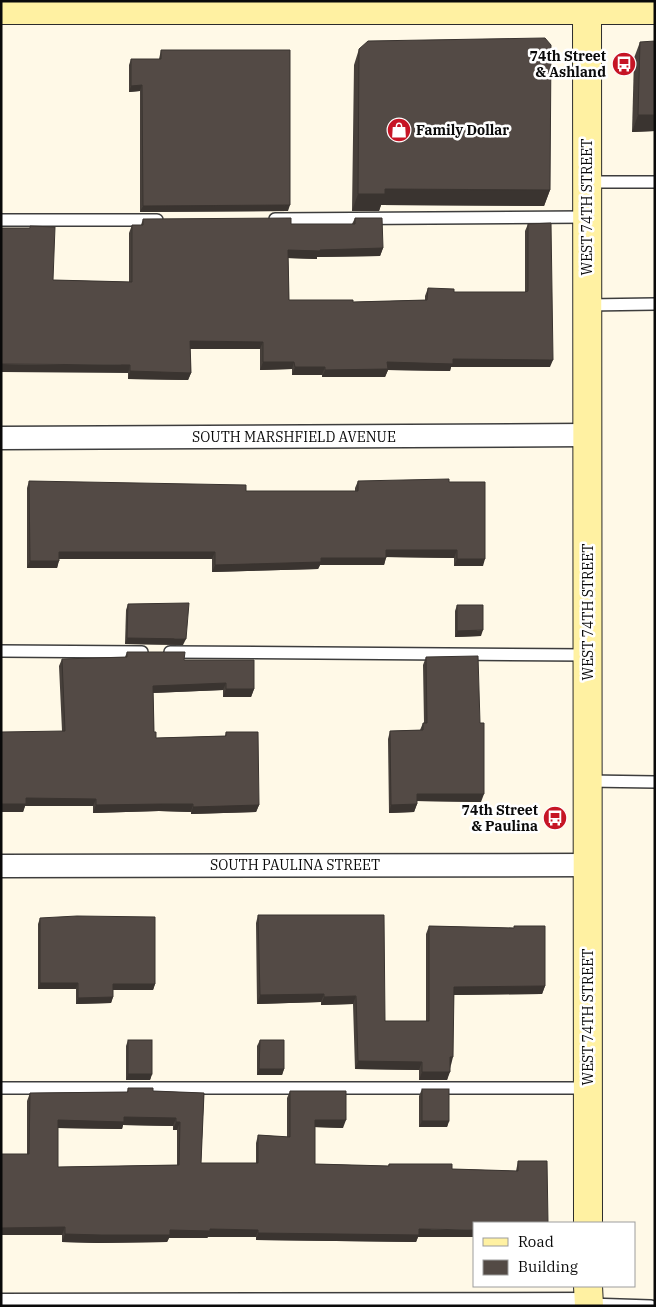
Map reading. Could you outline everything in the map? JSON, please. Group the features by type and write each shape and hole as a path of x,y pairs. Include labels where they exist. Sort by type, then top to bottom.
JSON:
{"street":[{"path":"1,10 156,6 587,5 655,10"},
{"name":"WEST 74TH STREET","path":"587,5 588,1222"},
{"name":"SOUTH MARSHFIELD AVENUE","path":"1,438 588,435"},
{"name":"SOUTH PAULINA STREET","path":"1,866 588,865"},
{"path":"1,1305 588,1299"}],"lane":[{"path":"587,182 655,182"},
{"path":"261,219 587,217"},
{"path":"1,220 171,220"},
{"path":"587,305 655,304"},
{"path":"1,651 588,655"},
{"path":"588,781 655,782"},
{"path":"1,1088 588,1088"},
{"path":"588,1299 651,1306"}],"building":[{"path":"545,38 551,45 550,190 385,189 385,194 358,194 359,49 368,41"},
{"path":"655,41 655,115 638,115 640,42"},
{"path":"161,50 290,50 290,205 143,206 142,85 131,86 131,59 161,59"},
{"path":"291,218 291,224 355,224 355,218 382,218 383,248 320,251 288,250 289,300 353,300 353,302 427,300 428,288 454,289 454,292 528,291 528,224 551,223 553,360 453,359 453,364 387,362 388,369 325,370 325,367 295,367 294,362 263,362 263,342 190,341 191,373 130,371 130,365 1,364 1,228 55,227 53,280 132,282 132,225 143,225 143,219"},
{"path":"449,479 449,482 485,482 485,559 457,559 457,550 386,550 386,558 321,558 321,562 215,565 215,552 59,552 59,561 30,561 29,481 246,485 246,491 358,491 358,481"},
{"path":"189,603 186,639 127,638 128,604"},
{"path":"457,605 483,605 483,630 457,631"},
{"path":"127,652 185,652 184,660 254,660 254,689 226,689 226,683 153,686 154,732 156,732 156,738 226,736 226,732 258,732 259,805 193,807 193,804 96,805 96,799 26,798 26,804 1,804 1,732 65,731 62,659 127,657"},
{"path":"478,656 480,723 484,723 484,794 417,794 417,804 391,805 390,731 423,730 423,723 427,723 426,657"},
{"path":"258,915 384,915 385,1021 429,1021 429,926 514,928 514,926 545,926 545,986 454,987 453,1057 450,1057 450,1072 422,1072 422,1062 358,1061 356,996 324,997 324,994 260,995"},
{"path":"77,916 155,917 155,984 113,984 113,997 78,998 78,983 40,983 40,918"},
{"path":"128,1040 152,1040 152,1074 128,1074"},
{"path":"260,1040 284,1040 284,1069 259,1069"},
{"path":"128,1088 153,1088 153,1091 204,1093 201,1163 258,1163 258,1135 290,1137 290,1091 346,1091 346,1120 315,1120 315,1164 389,1166 389,1164 452,1164 452,1169 518,1171 518,1161 547,1161 548,1222 473,1222 473,1230 419,1229 419,1235 258,1233 258,1230 210,1229 210,1231 170,1230 170,1235 101,1235 65,1234 65,1227 1,1228 1,1154 29,1154 30,1093 128,1092","holes":["124,1117 176,1118 176,1122 180,1122 179,1165 58,1167 58,1120 124,1122"]},
{"path":"422,1089 449,1089 449,1121 422,1121"}],"place":[{"name":"74th Street & Ashland","path":"624,64"},
{"name":"Family Dollar","path":"399,130"},
{"name":"74th Street & Paulina","path":"555,818"}]}
